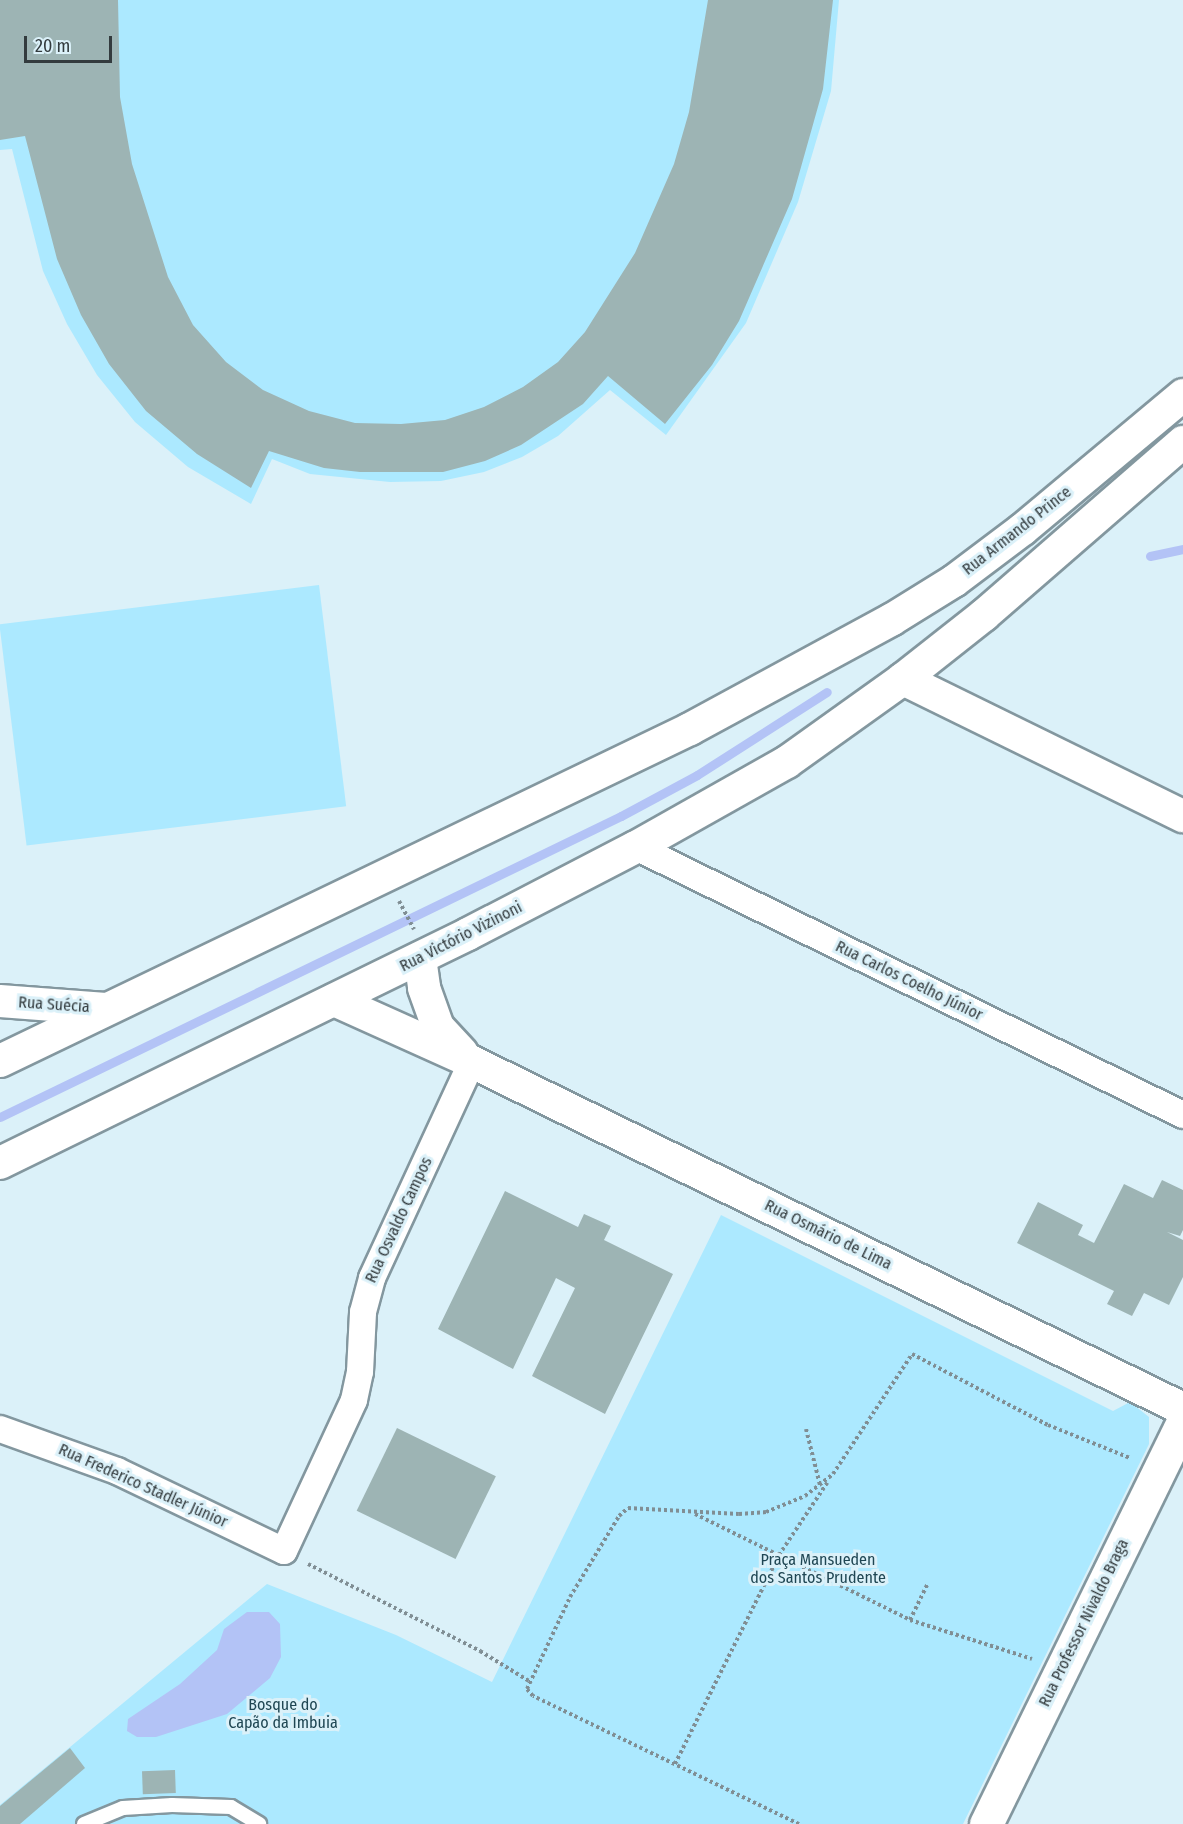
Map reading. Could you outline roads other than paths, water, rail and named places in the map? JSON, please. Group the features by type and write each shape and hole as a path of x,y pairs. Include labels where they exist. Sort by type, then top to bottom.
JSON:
{"main road":[{"name":"Rua Professor Nivaldo Braga","path":"986,1824 1183,1422"}],"street":[{"name":"Rua Armando Prince","path":"107,1009 613,766 838,650 954,581 1183,395"},
{"path":"1183,442 1049,561 903,679 1183,816"},
{"name":"Rua Victório Vizinoni","path":"0,1162 334,1000 418,945 636,847 787,762 903,679"},
{"name":"Rua Carlos Coelho Júnior","path":"636,847 1183,1114"},
{"name":"Rua Osmário de Lima","path":"418,945 424,988 438,1027 472,1062"},
{"name":"Rua Suécia","path":"0,1000 107,1009"},
{"name":"Rua Osmário de Lima","path":"334,1000 472,1062 1183,1409"},
{"path":"0,1061 107,1009"},
{"name":"Rua Osvaldo Campos","path":"284,1551 354,1400 360,1372 363,1312 372,1278 472,1062"},
{"name":"Rua Frederico Stadler Júnior","path":"0,1429 117,1471 284,1551"}],"lane":[{"path":"84,1824 123,1808 172,1806 231,1807 259,1824"}],"waterway":[{"path":"1150,556 1183,549"},
{"path":"0,1117 621,816 697,775 827,692"}],"park label":[{"name":"Praça Mansueden dos Santos Prudente","path":"818,1569"},
{"name":"Bosque do Capão da Imbuia","path":"283,1714"}]}
